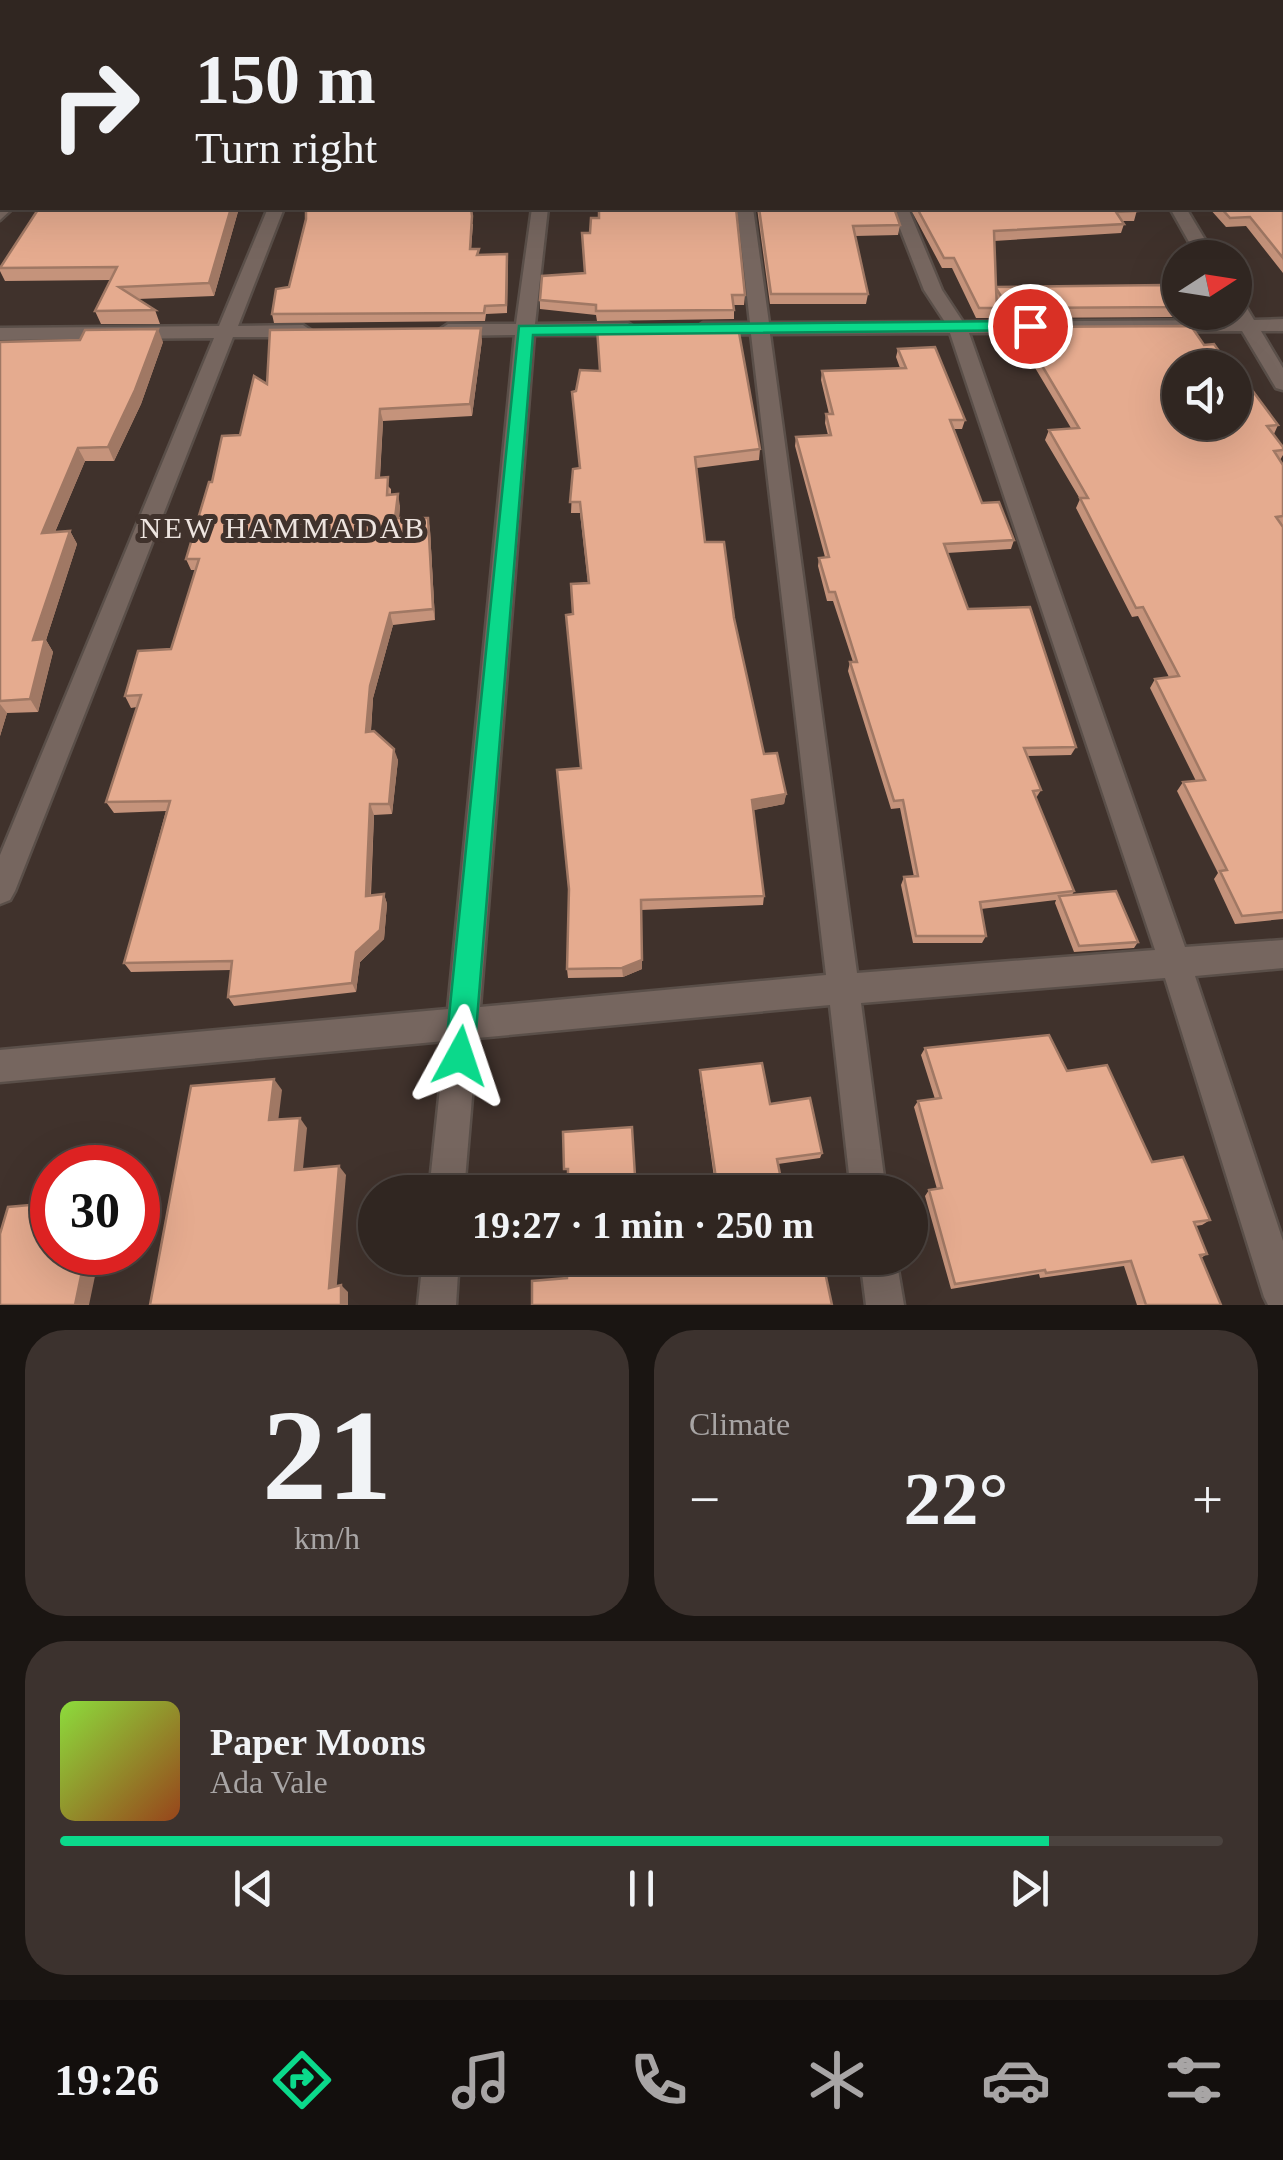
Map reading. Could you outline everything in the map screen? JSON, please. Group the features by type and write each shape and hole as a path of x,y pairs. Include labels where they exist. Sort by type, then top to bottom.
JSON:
{"street":[{"path":"0,891 275,210"},
{"path":"448,1175 525,330 540,210"},
{"path":"745,210 868,1175"},
{"path":"901,210 933,290 958,326 1175,962 1283,1297"},
{"path":"1179,210 1197,240"},
{"path":"1252,326 1283,325"},
{"path":"682,329 1162,326"},
{"path":"426,330 643,329"},
{"path":"1250,330 1283,384"},
{"path":"0,334 326,331"},
{"path":"0,1066 462,1022 1283,954"},
{"path":"437,1305 440,1275"},
{"path":"881,1275 885,1305"}],"building":[{"path":"38,210 230,210 209,283 119,287 155,310 95,311 117,267 0,268"},
{"path":"306,210 471,210 470,249 479,249 477,255 507,254 506,305 485,306 484,313 272,314 276,289 289,287"},
{"path":"599,210 736,210 745,295 732,295 734,310 596,311 596,305 540,300 542,276 585,273 582,233 590,233 591,218 599,218"},
{"path":"759,210 895,210 900,225 853,226 868,294 771,294"},
{"path":"918,210 1137,210 1116,212 1124,224 994,231 996,287 1162,285 1162,307 1008,308 996,288 997,308 979,308 954,258 944,258"},
{"path":"1223,210 1283,210 1283,258 1250,217 1230,218"},
{"path":"1162,326 1162,330 1194,330 1204,345 1214,344 1218,350 1162,350 1162,440 1252,440 1252,390 1278,425 1267,426 1283,447 1274,451 1283,465 1283,516 1276,517 1283,527 1283,912 1242,916 1220,871 1227,870 1183,782 1205,780 1155,679 1179,676 1143,607 1136,608 1080,498 1088,498 1049,430 1079,428 1019,327"},
{"path":"738,327 760,449 695,457 705,542 724,542 734,618 764,754 777,753 786,794 752,800 764,896 641,900 642,960 622,968 567,969 569,889 557,770 581,768 566,615 573,614 571,584 589,583 580,502 570,502 573,469 580,468 572,392 576,391 580,370 600,371 597,328"},
{"path":"481,328 470,404 380,409 376,478 388,477 387,495 398,494 395,518 428,518 433,609 390,613 370,686 366,732 374,731 394,749 389,804 370,804 366,896 384,894 380,930 356,952 352,983 228,997 232,961 124,963 170,801 106,802 141,695 125,696 138,651 171,649 199,559 186,559 212,482 222,436 240,435 254,376 267,384 270,330"},
{"path":"158,329 108,447 78,448 42,533 70,531 33,640 45,639 30,699 0,701 0,342 80,340 85,330"},
{"path":"935,347 965,420 950,420 982,503 999,502 1014,540 944,544 968,609 1030,607 1076,747 1024,748 1041,790 1033,791 1074,891 980,902 986,936 916,936 904,877 918,876 903,800 894,801 850,662 857,662 835,592 829,592 819,558 829,557 796,437 831,435 826,414 833,414 822,371 906,368 898,349"},
{"path":"1116,891 1138,942 1079,946 1059,896"},
{"path":"1049,1035 1067,1071 1107,1065 1152,1162 1183,1157 1210,1220 1194,1222 1207,1254 1200,1255 1221,1305 1146,1305 1131,1261 955,1284 929,1190 942,1188 918,1101 941,1098 925,1048"},
{"path":"762,1063 770,1104 810,1098 822,1153 777,1159 780,1175 715,1175 700,1070"},
{"path":"274,1079 269,1120 300,1118 295,1170 339,1166 329,1288 341,1285 341,1305 150,1305 156,1275 160,1275 160,1252 191,1086"},
{"path":"632,1127 635,1175 568,1175 568,1169 564,1169 563,1132"},
{"path":"30,1205 30,1275 81,1275 75,1305 0,1305 0,1234 8,1207"},
{"path":"826,1275 832,1305 532,1305 532,1281"}],"district":[{"name":"NEW HAMMADAB","path":"283,528"}],"route":[{"path":"460,1056 525,330 1030,326"}]}
